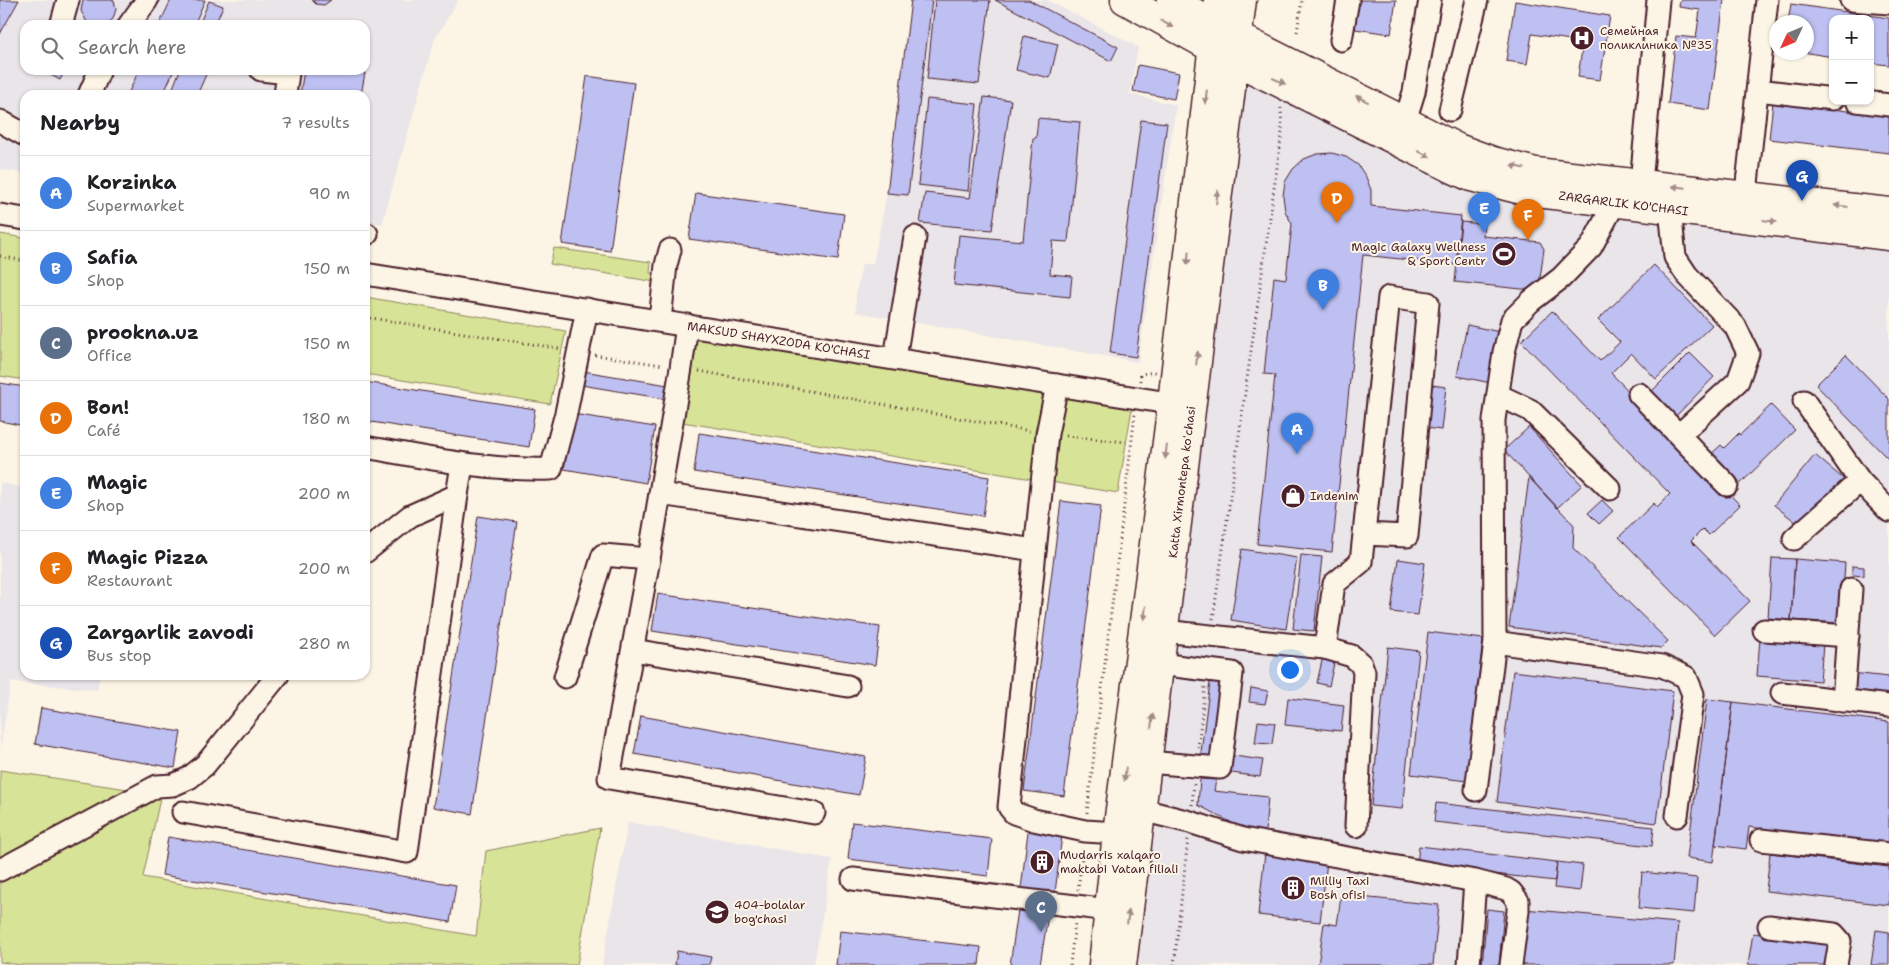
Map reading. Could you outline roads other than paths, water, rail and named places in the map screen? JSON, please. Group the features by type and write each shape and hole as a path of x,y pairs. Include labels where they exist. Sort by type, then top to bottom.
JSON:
{"main road":[{"name":"ZARGARLIK KO'CHASI","path":"1125,0 1224,35 1458,148 1493,161 1536,172 1641,183 1889,236"},
{"name":"ZARGARLIK KO'CHASI","path":"1171,0 1224,35 1471,177 1529,192 1670,209 1744,206 1889,212"},
{"name":"Katta Xirmontepa koʻchasi","path":"1122,965 1131,808 1181,405 1224,35 1242,0"},
{"name":"Katta Xirmontepa koʻchasi","path":"1103,965 1118,833 1131,808 1147,762 1163,631 1181,405"}],"street":[{"path":"63,20 68,0"},
{"path":"132,20 146,0"},
{"path":"1341,40 1348,0"},
{"path":"1405,121 1414,92 1430,0"},
{"path":"1450,110 1478,0"},
{"path":"1641,183 1658,0"},
{"path":"1744,206 1767,0"},
{"path":"1851,0 1889,3"},
{"path":"91,90 98,75"},
{"path":"286,90 288,75"},
{"path":"1758,90 1829,98"},
{"path":"1874,103 1889,105"},
{"path":"0,121 20,132"},
{"path":"1476,790 1495,642 1494,420 1504,352 1512,320 1531,301 1561,278 1591,247 1615,202"},
{"path":"1670,209 1675,256 1687,275 1735,326 1748,353 1738,382 1680,434"},
{"path":"0,215 20,218"},
{"path":"894,358 914,237"},
{"path":"660,320 666,265 670,250"},
{"name":"MAKSUD SHAYXZODA KO'CHASI","path":"370,275 1181,405"},
{"path":"1325,648 1334,584 1361,562 1388,297 1428,303 1407,536 1364,534"},
{"path":"370,448 462,465 551,469 566,413 587,309"},
{"path":"687,325 649,559 609,778 814,813"},
{"path":"1057,384 1047,434 1009,807 1014,814 1085,831 1118,833"},
{"path":"1498,394 1530,410 1610,490"},
{"path":"1639,394 1727,484"},
{"path":"1804,401 1860,481 1889,511"},
{"path":"183,812 407,852 462,465"},
{"path":"1794,539 1860,481"},
{"path":"660,494 1035,550"},
{"path":"370,548 410,516 457,495"},
{"path":"565,677 603,555 649,559"},
{"path":"1843,700 1851,589"},
{"path":"1764,630 1848,636"},
{"path":"1163,631 1325,648 1352,656 1361,664 1364,672 1356,826"},
{"path":"1495,642 1662,666 1686,677 1693,694 1677,816"},
{"path":"633,650 848,686"},
{"path":"1147,762 1220,768 1232,682 1232,673 1159,664"},
{"path":"0,870 157,786 174,786 189,778 205,766 274,680"},
{"path":"1782,693 1889,706"},
{"path":"1131,808 1190,822 1243,838 1474,881 1506,889 1518,901 1511,965"},
{"path":"1761,840 1889,854"},
{"path":"853,879 1109,910"},
{"path":"1469,965 1474,881"},
{"path":"1769,926 1834,934 1840,941 1836,965"}],"place":[{"name":"Семейная поликлиника №35","path":"1582,38"},
{"name":"Zargarlik zavodi","path":"1802,201"},
{"name":"Bon!","path":"1337,223"},
{"name":"Magic","path":"1484,233"},
{"name":"Magic Pizza","path":"1528,240"},
{"name":"Magic Galaxy Wellness & Sport Centr","path":"1504,254"},
{"name":"Safia","path":"1323,310"},
{"name":"Korzinka","path":"1297,454"},
{"name":"Indenim","path":"1293,496"},
{"name":"Mudarris xalqaro maktabi Vatan filiali","path":"1042,862"},
{"name":"Milliy Taxi Bosh ofisi","path":"1293,888"},
{"name":"404-bolalar bog'chasi","path":"717,912"},
{"name":"prookna.uz","path":"1041,932"}]}
